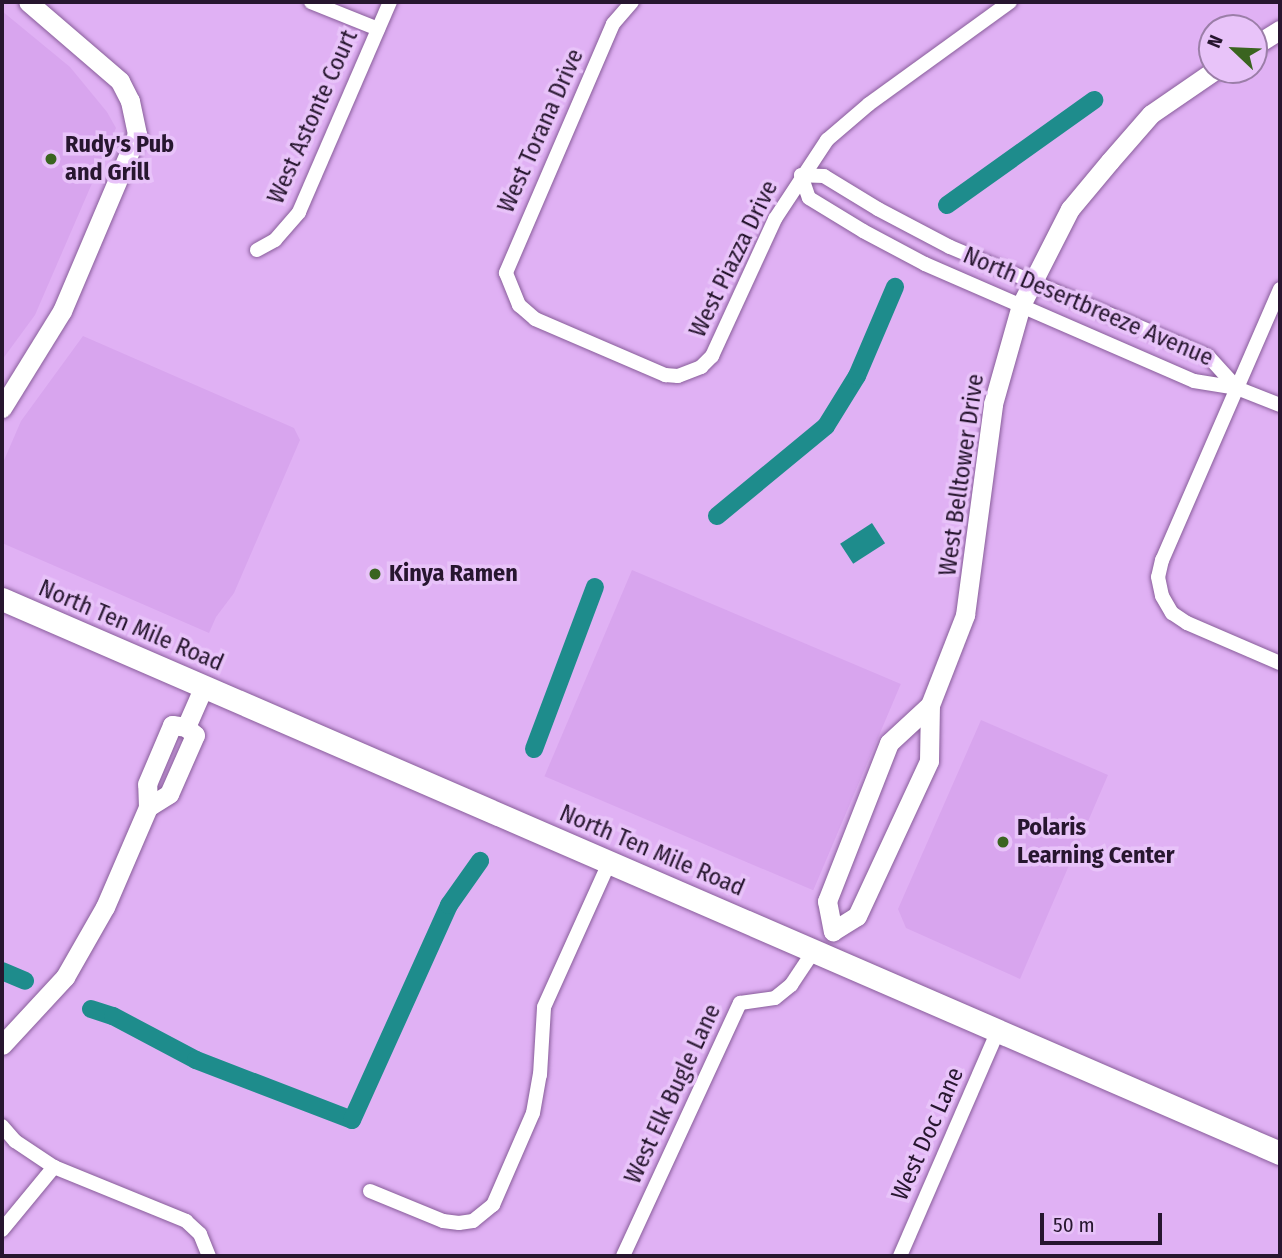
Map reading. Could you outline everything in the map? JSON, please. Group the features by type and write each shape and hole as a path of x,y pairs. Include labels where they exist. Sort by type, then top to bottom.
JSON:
{"main road":[{"name":"North Ten Mile Road","path":"2,599 1280,1153"}],"street":[{"path":"2,408 62,311 130,156 137,134 130,101 120,81 28,2"},
{"path":"312,2 378,29"},
{"name":"West Astonte Court","path":"257,250 275,240 299,212 390,2"},
{"name":"West Torana Drive","path":"632,2 613,24 506,273 519,304 535,319 665,375 688,373"},
{"name":"West Piazza Drive","path":"688,373 712,356 775,219 801,175 827,140 845,123 1010,2"},
{"name":"West Belltower Drive","path":"819,951 832,931 857,916 929,761 930,705 958,637 967,605 993,404 1021,305 1031,282 1070,209 1110,161 1151,114 1198,82"},
{"name":"North Desertbreeze Avenue","path":"801,175 824,176 878,209 950,247 1208,356 1237,388 1194,381 925,264 809,198 801,175"},
{"path":"1280,289 1162,559 1157,577 1162,596 1172,612 1187,623 1280,663"},
{"path":"1237,388 1280,405"},
{"path":"2,1045 65,976 106,907 148,807 147,784 172,725 186,727 204,686"},
{"name":"West Belltower Drive","path":"832,931 827,901 889,743 930,705"},
{"path":"370,1191 443,1221 473,1221 492,1205 527,1130 540,1075 544,1007 610,861"},
{"name":"West Elk Bugle Lane","path":"623,1256 740,1003 775,998 791,985 819,951"},
{"name":"West Doc Lane","path":"900,1256 998,1031"},
{"path":"2,1126 15,1141 54,1167 186,1221 200,1234 209,1254"},
{"path":"2,1230 54,1167"}],"shaded area":[{"path":"2,11 70,67 107,112 116,128 35,315 2,360"},
{"path":"83,336 294,428 300,440 234,593 216,617 209,633 2,543 2,465 21,421"},
{"path":"872,523 885,543 853,564 840,544"},
{"path":"632,570 901,684 813,890 544,776"},
{"name":"Polaris Learning Center","path":"981,720 1108,775 1020,979 906,928 898,909"}],"waterway":[{"path":"947,205 1094,100"},
{"path":"717,516 826,426 857,376 895,287"},
{"path":"534,749 595,587"},
{"path":"91,1009 113,1016 196,1060 352,1120 449,905 480,861"},
{"path":"2,971 25,981"}],"place":[{"name":"Rudy's Pub and Grill","path":"51,159"},
{"name":"Kinya Ramen","path":"375,574"},
{"name":"Polaris Learning Center","path":"1003,842"}]}
